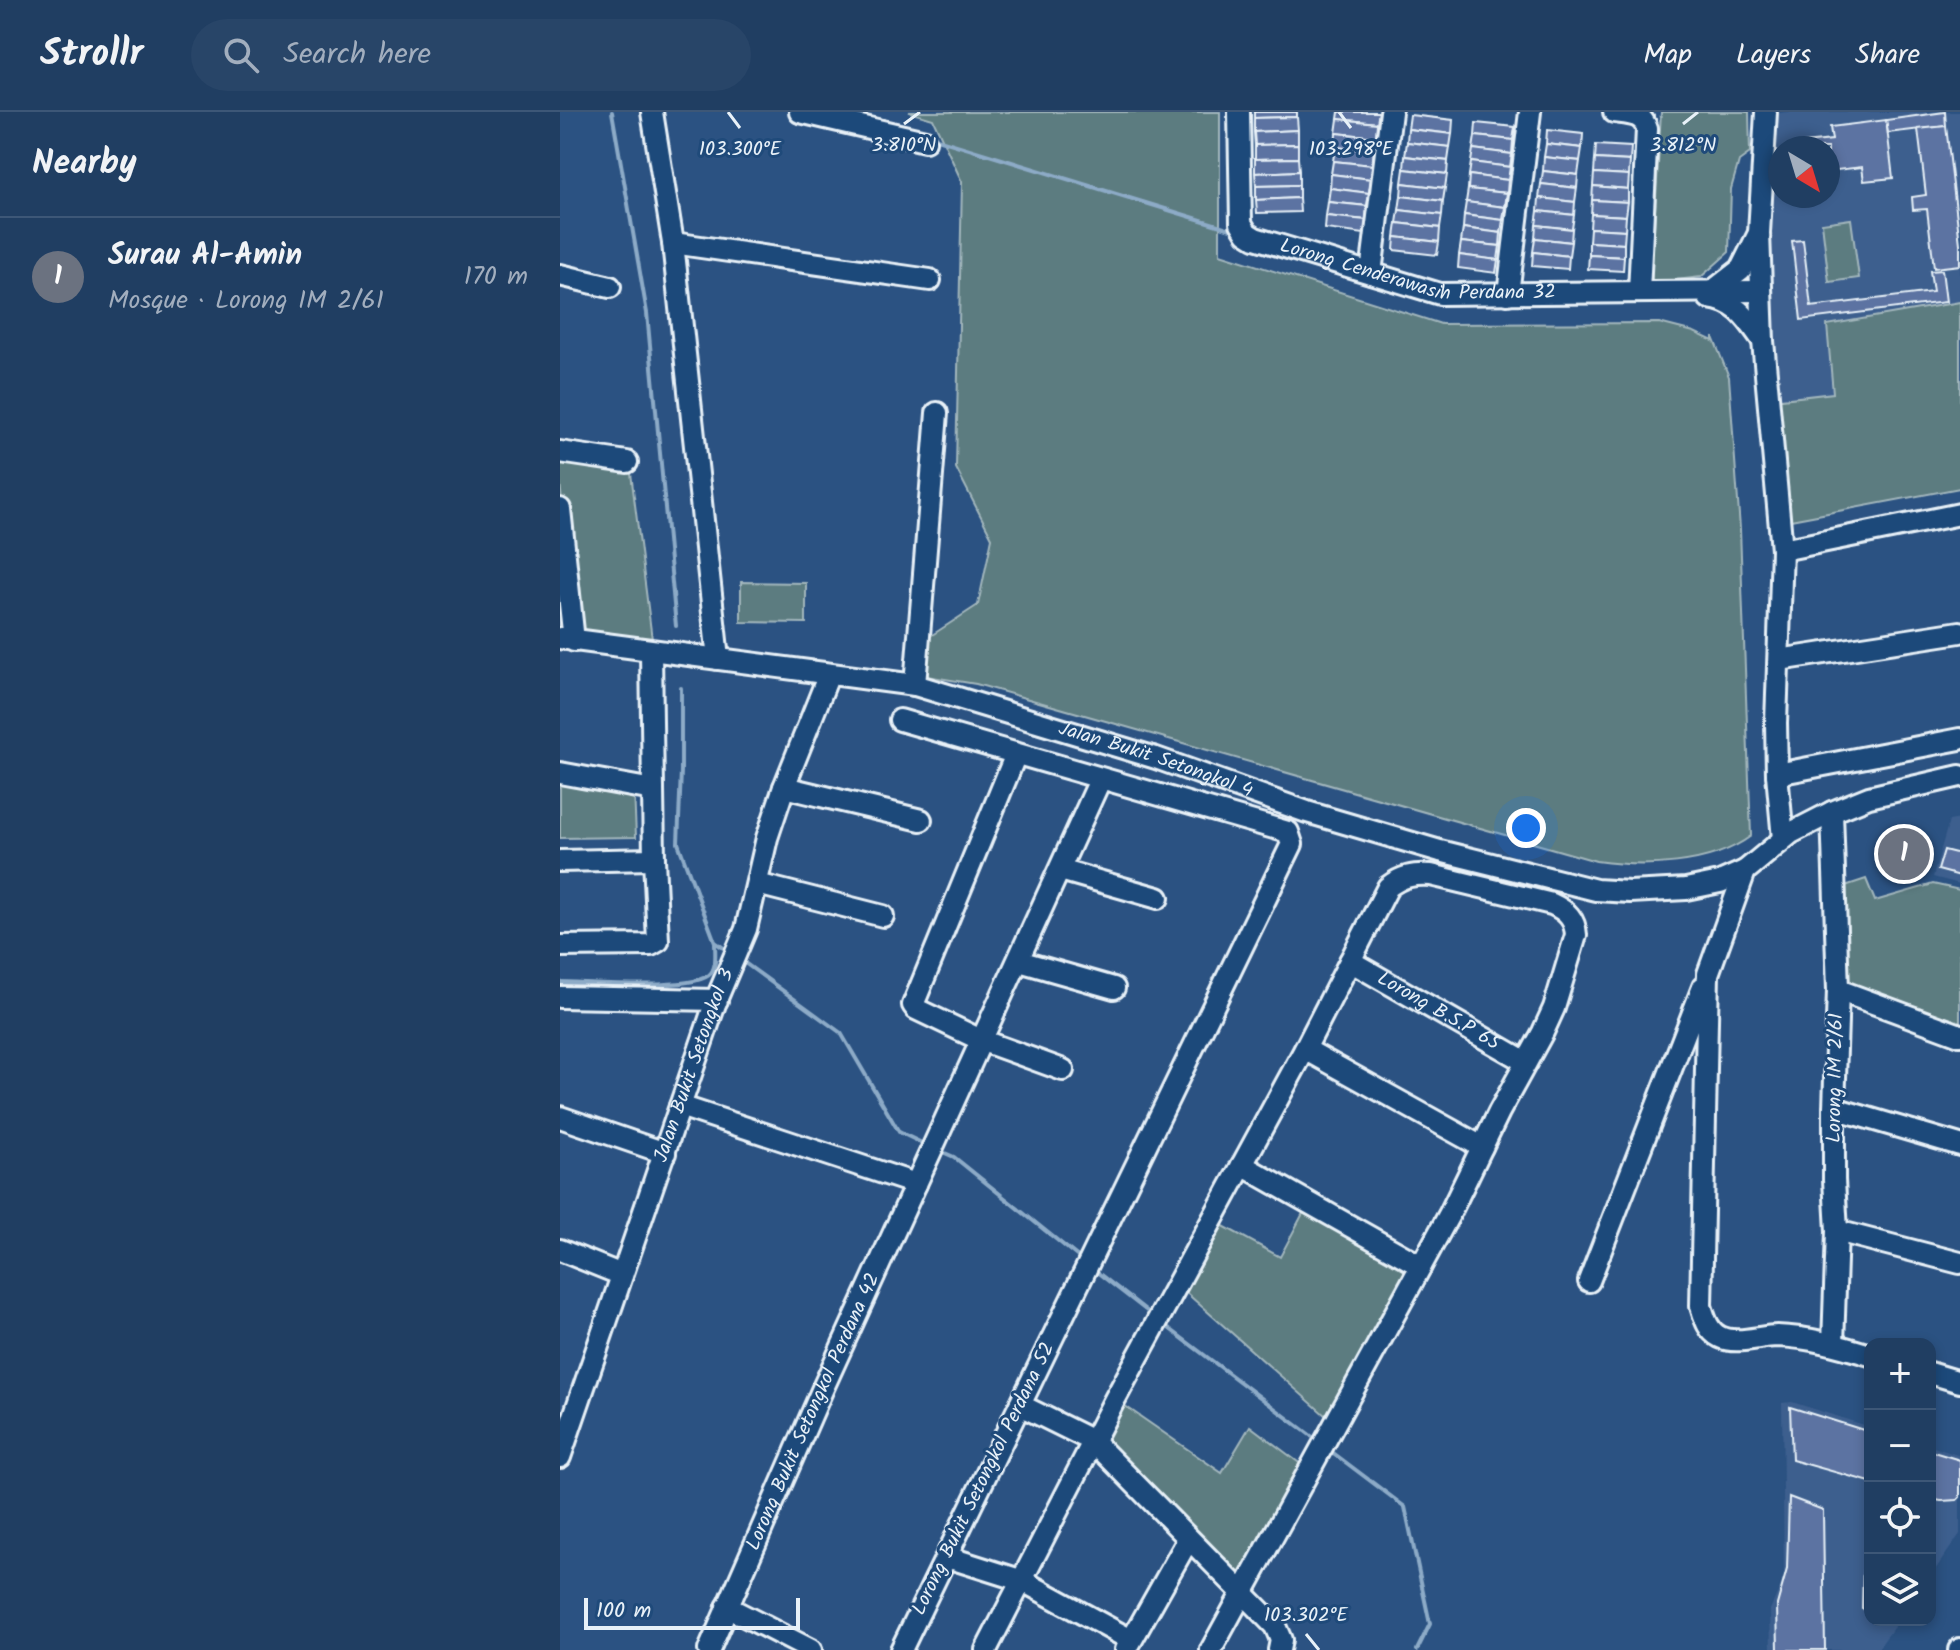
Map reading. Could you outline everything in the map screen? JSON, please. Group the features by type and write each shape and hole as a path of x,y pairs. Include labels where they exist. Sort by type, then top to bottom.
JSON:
{"street":[{"path":"652,112 673,243 718,659"},
{"path":"800,112 925,141"},
{"name":"Lorong Cenderawasih Perdana 32","path":"1239,112 1241,223 1247,233 1255,238 1440,294 1761,291"},
{"path":"1371,273 1391,112"},
{"path":"1508,294 1530,112"},
{"path":"1766,112 1759,233 1763,341 1782,550 1777,774 1783,839"},
{"path":"1623,113 1643,121 1647,129 1639,292"},
{"path":"1714,290 1741,269 1759,233"},
{"path":"673,243 930,280"},
{"path":"560,275 610,287"},
{"path":"1663,294 1723,299 1742,312 1763,341"},
{"path":"915,685 937,413"},
{"path":"560,452 627,462"},
{"path":"560,509 567,640"},
{"path":"1782,550 1960,514"},
{"path":"1779,660 1960,632"},
{"name":"Jalan Bukit Setongkol 4","path":"567,640 915,685 1156,758 1307,812 1549,880 1596,890 1686,889 1720,882 1745,871"},
{"path":"560,946 655,944 658,941 651,652"},
{"name":"Jalan Bukit Setongkol 3","path":"560,1457 568,1404 622,1275 717,999 738,949 767,838 784,787 829,674"},
{"path":"951,733 961,698"},
{"path":"900,720 1100,780"},
{"path":"1777,774 1960,739"},
{"path":"1016,754 913,1005 983,1041 1063,1070"},
{"path":"560,773 653,790"},
{"path":"1589,1281 1745,871 1783,839 1832,812 1869,797 1960,776"},
{"name":"Lorong Bukit Setongkol Perdana 52","path":"901,1650 1292,844 1288,832 1100,780"},
{"name":"Lorong Bukit Setongkol Perdana 42","path":"709,1650 817,1400 1100,780"},
{"path":"784,787 921,820"},
{"name":"Lorong IM 2/61","path":"1832,812 1838,990 1834,1108 1837,1231 1833,1344"},
{"path":"560,861 654,859"},
{"path":"1060,870 1158,898"},
{"path":"986,1650 1093,1441 1305,1049 1388,887 1401,877 1431,875 1552,904 1569,915 1575,923 1576,935 1554,1008 1450,1213 1211,1650"},
{"path":"757,884 883,916"},
{"path":"1019,961 1114,988"},
{"name":"Lorong B.S.P 65","path":"1350,961 1526,1062"},
{"path":"1708,974 1701,1306 1708,1327 1726,1340 1777,1336 1833,1344 1864,1353"},
{"path":"1838,990 1960,1035"},
{"path":"560,997 717,999"},
{"path":"1305,1049 1482,1147"},
{"path":"680,1106 919,1177"},
{"path":"1834,1108 1960,1145"},
{"path":"560,1117 665,1153"},
{"path":"1242,1165 1421,1266"},
{"path":"1837,1231 1960,1263"},
{"path":"560,1250 622,1275"},
{"path":"1936,1375 1960,1382"},
{"path":"1020,1405 1093,1441 1240,1594 1275,1626 1281,1640 1279,1650"},
{"path":"947,1557 1023,1581 1129,1645 1188,1540"},
{"path":"727,1607 811,1650"}],"shaded area":[{"path":"1960,112 1960,488 1780,522 1766,333 1768,187 1768,208 1840,208 1840,136 1769,136 1769,114"},
{"path":"1960,819 1960,884 1933,877 1949,821"},
{"path":"1792,1402 1864,1425 1864,1626 1895,1626 1877,1650 1771,1650 1770,1610 1784,1578 1782,1403"},
{"path":"1936,1448 1960,1456 1960,1534 1936,1568"}],"green space":[{"path":"909,112 1220,112 1220,254 1441,324 1659,323 1694,332 1713,341 1713,337 1729,377 1740,529 1751,836 1717,854 1697,859 1656,864 1596,861 976,684 926,676 929,637 978,605 992,538 956,468 962,182 933,119"},
{"path":"1661,112 1749,112 1750,153 1739,161 1731,189 1729,252 1701,277 1651,283"},
{"path":"1851,219 1859,278 1829,282 1822,223"},
{"path":"1960,302 1960,488 1780,522 1773,400 1833,393 1827,325"},
{"path":"560,454 630,465 654,655 577,644 560,482"},
{"path":"741,582 806,583 806,623 741,622"},
{"path":"560,778 634,790 636,837 560,838"},
{"path":"1866,879 1875,901 1933,884 1960,890 1960,1026 1846,987 1845,886"},
{"path":"1309,1202 1421,1266 1335,1424 1183,1290 1216,1222 1280,1257"},
{"path":"1115,1399 1222,1473 1250,1426 1302,1465 1240,1594 1093,1441"}],"building":[{"path":"1254,112 1297,112 1297,117 1254,118"},
{"path":"1339,112 1379,112 1377,123 1338,119"},
{"path":"1945,112 1946,126 1888,133 1886,120"},
{"path":"1410,115 1453,120 1452,134 1408,129"},
{"path":"1297,117 1298,130 1254,132 1254,118"},
{"path":"1338,119 1377,123 1376,137 1336,133"},
{"path":"1886,120 1893,178 1864,181 1862,167 1840,170 1840,136 1831,136 1830,127"},
{"path":"1476,123 1515,127 1513,140 1475,136"},
{"path":"1946,126 1960,265 1934,268 1927,209 1913,210 1912,197 1926,195 1918,129"},
{"path":"1408,129 1452,134 1450,147 1407,142"},
{"path":"1298,130 1298,144 1255,145 1254,132"},
{"path":"1547,130 1583,134 1582,148 1546,144"},
{"path":"1336,133 1376,137 1374,151 1335,147"},
{"path":"1475,136 1513,140 1512,154 1473,149"},
{"path":"1407,142 1450,147 1448,161 1405,156"},
{"path":"1298,144 1298,158 1255,159 1255,145"},
{"path":"1546,144 1582,148 1580,161 1544,157"},
{"path":"1596,145 1631,147 1630,161 1595,159"},
{"path":"1335,147 1374,151 1372,165 1333,161"},
{"path":"1473,149 1512,154 1510,167 1471,162"},
{"path":"1405,156 1448,161 1447,174 1404,169"},
{"path":"1544,157 1580,161 1578,175 1543,171"},
{"path":"1298,158 1299,171 1255,173 1255,159"},
{"path":"1595,159 1630,161 1629,175 1594,173"},
{"path":"1333,161 1372,165 1371,179 1331,174"},
{"path":"1471,162 1510,167 1508,180 1469,175"},
{"path":"1404,169 1447,174 1445,188 1402,183"},
{"path":"1299,171 1299,185 1256,186 1255,173"},
{"path":"1543,171 1578,175 1577,188 1541,184"},
{"path":"1594,173 1629,175 1628,189 1593,186"},
{"path":"1331,174 1371,179 1369,193 1330,188"},
{"path":"1469,175 1508,180 1507,193 1468,189"},
{"path":"1402,183 1445,188 1443,201 1401,196"},
{"path":"1541,184 1577,188 1575,202 1539,198"},
{"path":"1299,185 1299,198 1256,200 1256,186"},
{"path":"1593,186 1628,189 1628,202 1592,200"},
{"path":"1330,188 1369,193 1367,206 1328,202"},
{"path":"1468,189 1507,193 1505,207 1466,202"},
{"path":"1401,196 1443,201 1442,215 1399,210"},
{"path":"1299,198 1300,212 1257,213 1256,200"},
{"path":"1539,198 1575,202 1574,215 1538,211"},
{"path":"1592,200 1628,202 1626,216 1591,214"},
{"path":"1328,202 1367,206 1366,220 1326,216"},
{"path":"1466,202 1505,207 1503,220 1464,215"},
{"path":"1399,210 1442,215 1440,228 1397,223"},
{"path":"1538,211 1574,215 1572,229 1536,225"},
{"path":"1591,214 1626,216 1625,230 1590,228"},
{"path":"1464,215 1503,220 1501,233 1463,228"},
{"path":"1326,216 1366,220 1364,234 1325,229"},
{"path":"1397,223 1440,228 1439,242 1395,237"},
{"path":"1536,225 1572,229 1571,242 1535,238"},
{"path":"1463,228 1501,233 1500,246 1461,242"},
{"path":"1590,228 1625,230 1624,244 1589,242"},
{"path":"1395,237 1439,242 1437,255 1394,250"},
{"path":"1535,238 1571,242 1569,256 1533,252"},
{"path":"1803,240 1811,307 1933,292 1930,271 1942,270 1946,302 1801,320 1792,241"},
{"path":"1461,242 1500,246 1498,260 1459,255"},
{"path":"1589,242 1624,244 1624,257 1589,255"},
{"path":"1533,252 1569,256 1568,269 1532,266"},
{"path":"1459,255 1498,260 1496,273 1458,268"},
{"path":"1589,255 1624,257 1623,271 1588,269"},
{"path":"1908,835 1913,848 1922,845 1927,859 1917,862 1921,873 1900,879 1896,868 1888,871 1879,845"},
{"path":"1944,850 1960,854 1960,876 1938,870"},
{"path":"1790,1407 1864,1430 1864,1480 1792,1460"},
{"path":"1936,1453 1960,1460 1960,1497 1936,1500"},
{"path":"1789,1497 1823,1510 1825,1650 1778,1650 1777,1605 1787,1569"},
{"path":"1864,1567 1864,1609 1862,1608"}],"waterway":[{"path":"612,112 647,313 676,626"},
{"path":"930,137 1234,230"},
{"path":"681,688 678,843 715,942 728,951"},
{"path":"560,982 664,984 702,979 713,970 715,942"},
{"path":"742,961 841,1033 899,1132 926,1145"},
{"path":"938,1150 954,1157 1083,1261"},
{"path":"1093,1269 1152,1315"},
{"path":"1162,1323 1318,1441"},
{"path":"1328,1449 1405,1507 1430,1624 1417,1650"}],"place":[{"name":"Surau Al-Amin","path":"1904,854"}]}
